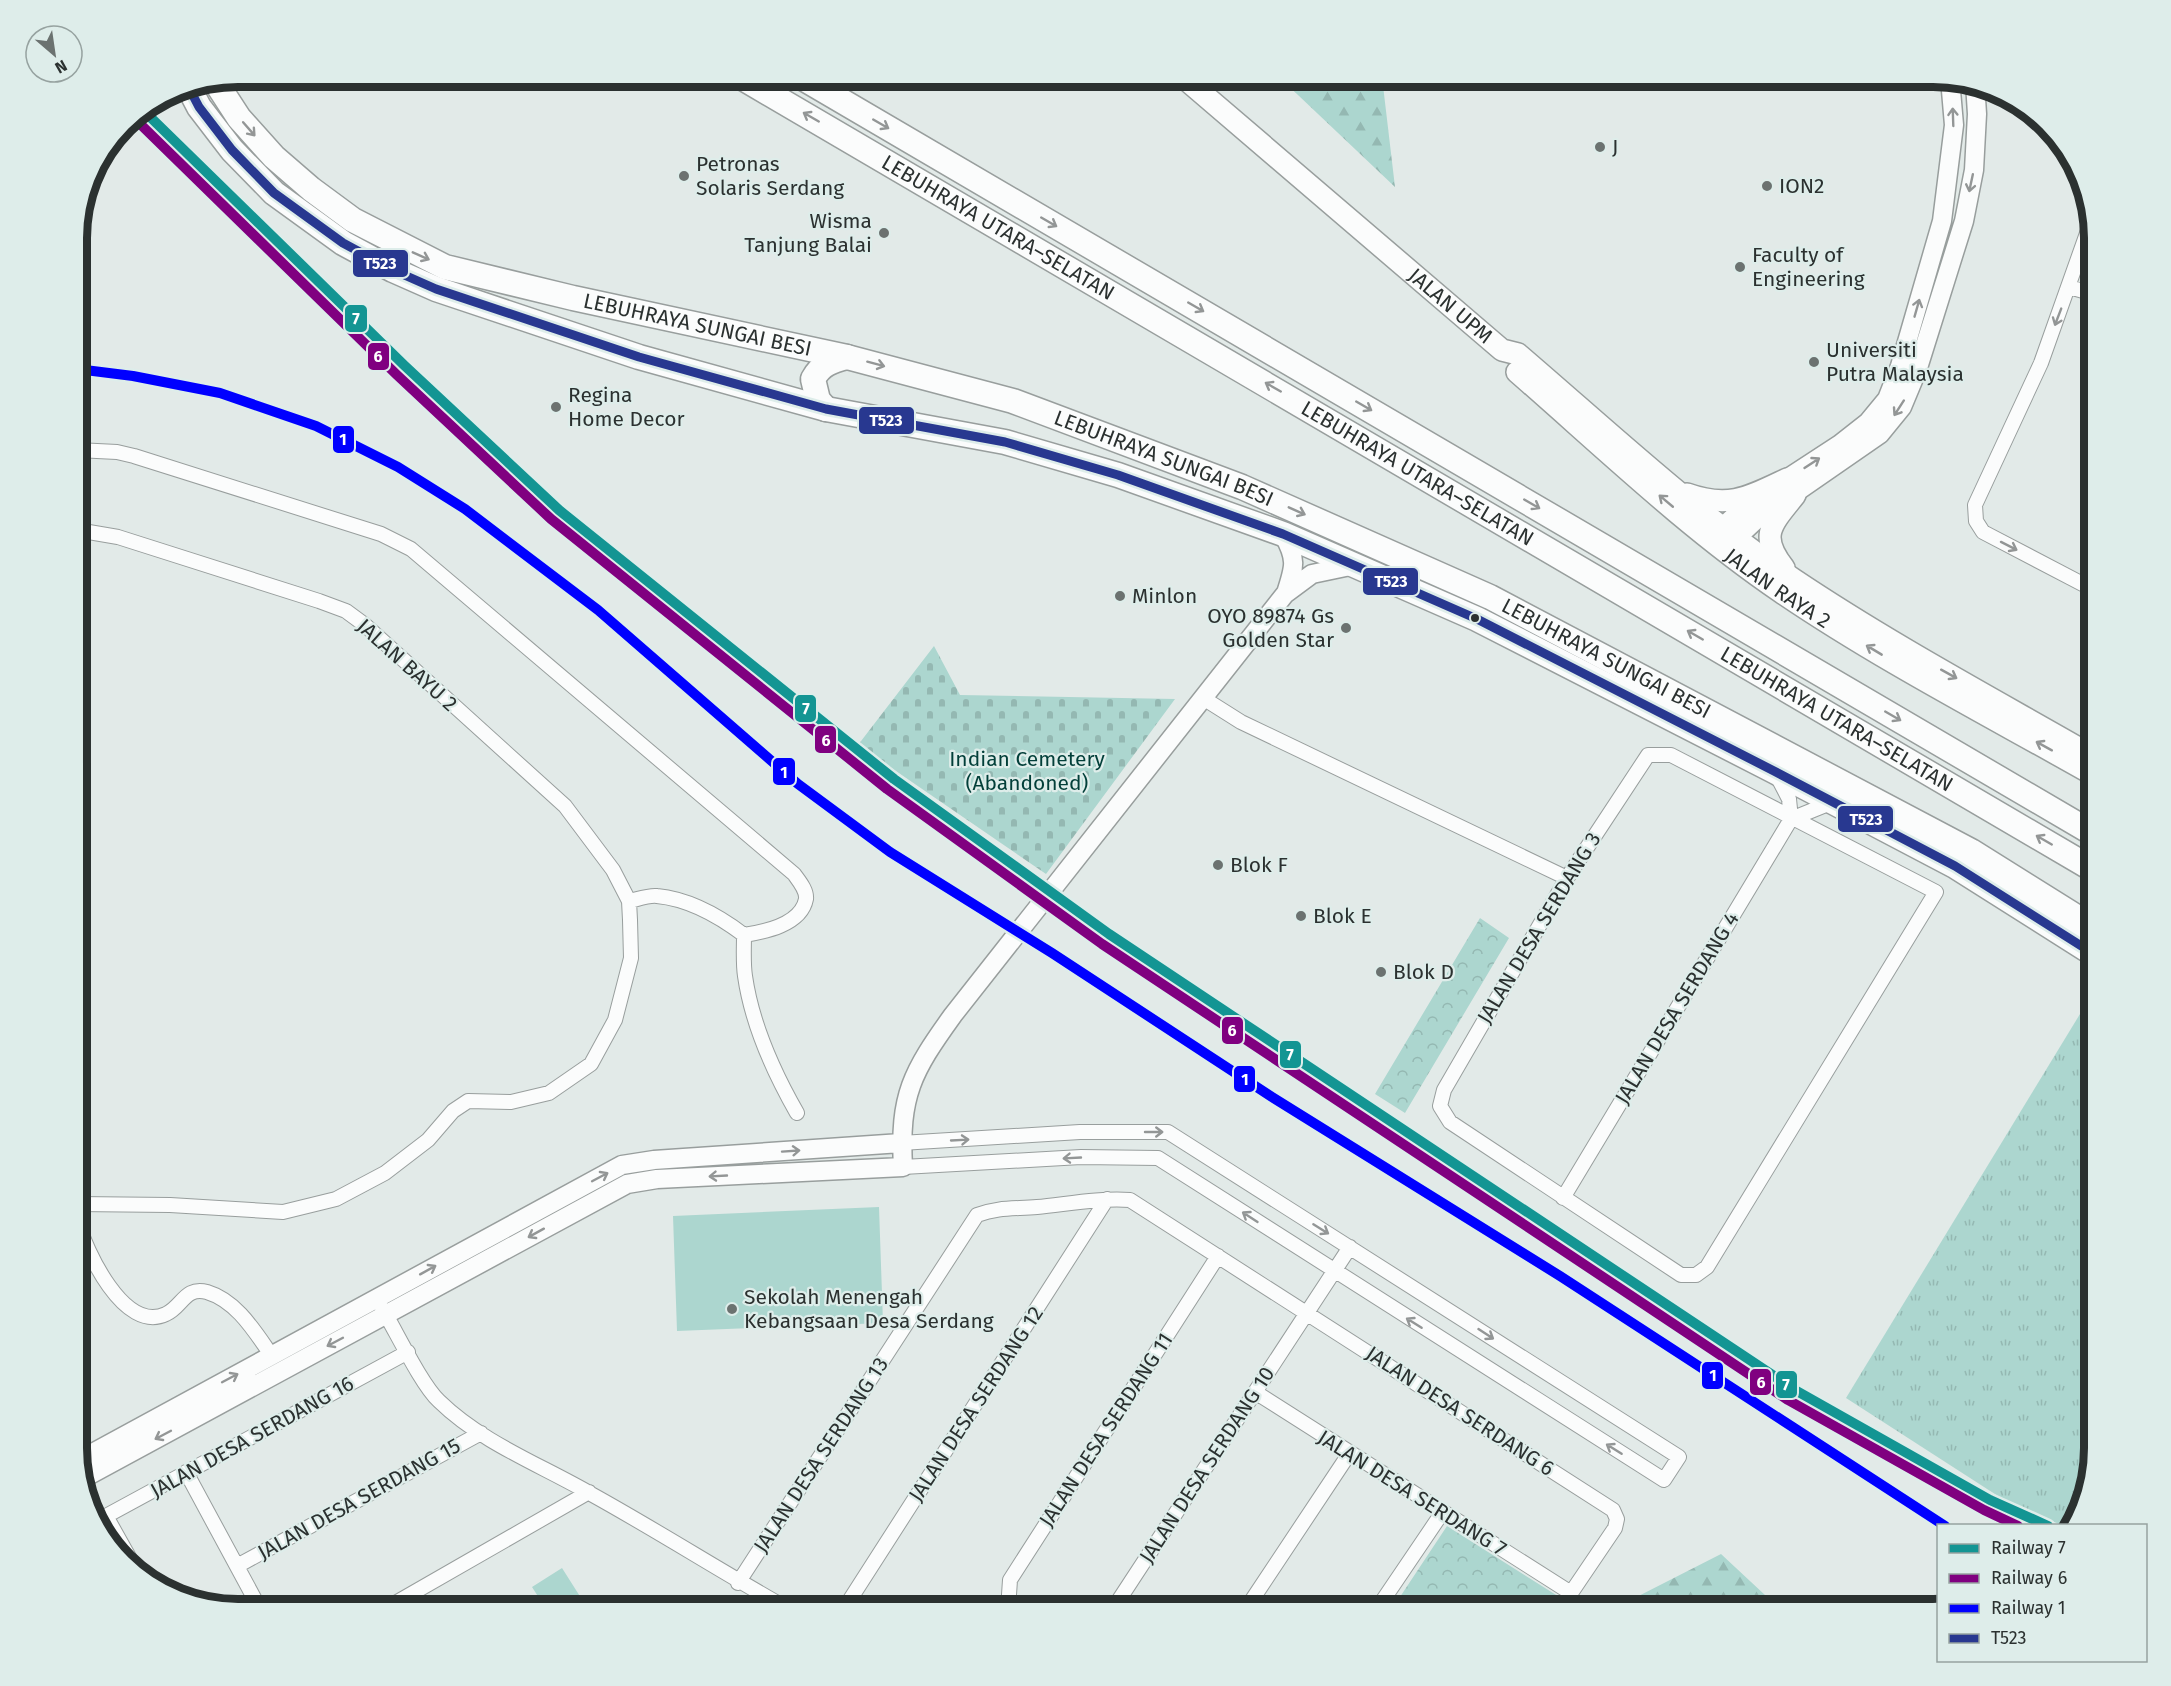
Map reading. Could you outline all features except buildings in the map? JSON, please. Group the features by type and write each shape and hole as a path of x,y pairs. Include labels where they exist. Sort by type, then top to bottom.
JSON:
{"highway":[{"name":"LEBUHRAYA UTARA–SELATAN","path":"760,87 2084,864"},
{"name":"LEBUHRAYA UTARA–SELATAN","path":"820,87 2084,828"},
{"name":"LEBUHRAYA SUNGAI BESI","path":"220,88 239,118 274,157 310,189 353,220 445,267 847,357 1014,401 1242,486 1490,597 1971,851 2084,922"},
{"name":"LEBUHRAYA SUNGAI BESI","path":"193,94 232,150 274,193 306,219 343,243 436,290 639,357 826,409 1005,442 1118,475 1283,534 1477,620 1774,771 1955,866 2084,948"},
{"path":"826,409 818,400 813,379 817,370 827,363 847,357"}],"main road":[{"name":"JALAN UPM","path":"1196,87 1502,350 1518,354 1678,491 1723,539"},
{"name":"JALAN RAYA 2","path":"1502,350 1508,365 1723,539 1780,592 1881,655 2084,769"},
{"path":"1678,491 1706,501 1726,502 1791,487"},
{"path":"1791,487 1768,538 1774,554 1792,578"},
{"name":"JALAN RAYA 2","path":"1723,539 1792,578 1889,641 2084,751"}],"street":[{"path":"1791,487 1868,422 1887,399 1900,366 1942,221 1954,125 1951,88"},
{"path":"1723,539 1745,506 1791,487 1880,434 1902,407 1917,371 1964,221 1974,170 1976,93"},
{"path":"2084,243 2041,363 1975,505 1976,521 1983,532 2084,585"},
{"path":"2069,287 2084,291"},
{"path":"87,450 117,452 134,456 381,534 411,549 794,874 804,888 806,898 801,910 789,921 766,932 744,935 722,918 686,903 655,895 629,901 631,958 615,1020 591,1064 549,1093 511,1102 468,1101 453,1111 428,1140 385,1173 336,1199 283,1212 170,1204 87,1204"},
{"name":"JALAN BAYU 2","path":"87,532 118,537 346,611 565,806 598,847 629,901"},
{"path":"1283,534 1293,552 1294,565 1285,594"},
{"path":"903,1167 902,1115 922,1059 996,958 1285,594 1312,574 1356,565"},
{"path":"1203,698 1241,722 1567,878"},
{"name":"JALAN DESA SERDANG 3","path":"1563,1198 1450,1122 1440,1106 1444,1090 1567,878 1648,755 1671,755 1791,819"},
{"path":"1774,771 1789,799 1791,819"},
{"path":"1791,819 1833,802"},
{"path":"1563,1198 1681,1275 1696,1275 1707,1267 1936,892 1791,819"},
{"name":"JALAN DESA SERDANG 4","path":"1563,1198 1791,819"},
{"path":"744,935 744,975 758,1030 771,1065 797,1113"},
{"path":"87,1460 377,1298 622,1165 654,1160 1080,1132 1168,1132 1679,1457 1664,1480 1333,1272 1158,1158 1082,1157 657,1179 627,1184 387,1315 87,1460"},
{"name":"JALAN DESA SERDANG 13","path":"738,1583 977,1215 996,1208 1035,1207 1107,1199 1130,1200"},
{"name":"JALAN DESA SERDANG 12","path":"851,1599 1107,1199"},
{"name":"JALAN DESA SERDANG 6","path":"1130,1200 1218,1256 1304,1316 1613,1510 1617,1519 1615,1528 1571,1593"},
{"path":"87,1245 96,1267 127,1307 144,1316 157,1317 168,1314 188,1294 207,1292 227,1302 244,1316 272,1356"},
{"name":"JALAN DESA SERDANG 10","path":"1120,1599 1350,1247"},
{"name":"JALAN DESA SERDANG 11","path":"1009,1599 1010,1580 1218,1256"},
{"path":"377,1298 438,1401 481,1433 529,1462 589,1492 768,1599"},
{"name":"JALAN DESA SERDANG 16","path":"104,1517 408,1352"},
{"name":"JALAN DESA SERDANG 7","path":"1255,1392 1349,1454 1571,1593"},
{"name":"JALAN DESA SERDANG 15","path":"237,1566 481,1433"},
{"path":"1253,1599 1349,1454"},
{"path":"186,1472 255,1599"},
{"path":"404,1599 589,1492"},
{"path":"1384,1599 1442,1513"}],"green space":[{"path":"1290,87 1383,87 1395,187"},
{"name":"Indian Cemetery (Abandoned)","path":"934,646 960,695 1175,699 1046,874 858,745"},
{"path":"1480,918 1509,938 1405,1113 1375,1094"},
{"path":"2084,1007 2084,1448 2083,1468 2076,1496 2064,1523 2059,1524 2015,1507 1846,1398"},
{"path":"879,1207 883,1323 677,1331 673,1216"},
{"path":"1447,1526 1563,1599 1399,1599"},
{"path":"1721,1554 1769,1599 1633,1599"},
{"path":"562,1568 582,1599 540,1599 532,1587"}],"rail line":[{"name":"7","path":"149,116 405,366 559,510 894,779 1109,934 1795,1390 1990,1500 2044,1524"},
{"name":"6","path":"140,124 397,375 551,519 887,789 1102,944 1788,1400 1984,1510 2014,1524"},
{"name":"1","path":"87,370 133,376 220,393 316,426 398,467 465,509 598,610 798,784 890,852 1052,953 1272,1097 1560,1276 1942,1524"}],"transit line":[{"name":"T523","path":"192,94 199,107 232,150 274,193 343,243 393,270 436,289 639,357 826,409 1005,442 1118,475 1283,534 1477,619 1774,771 1955,866 2084,948"}],"place":[{"name":"J","path":"1600,147"},
{"name":"Petronas Solaris Serdang","path":"684,176"},
{"name":"ION2","path":"1767,186"},
{"name":"Wisma Tanjung Balai","path":"884,233"},
{"name":"Faculty of Engineering","path":"1740,267"},
{"name":"Universiti Putra Malaysia","path":"1814,362"},
{"name":"Regina Home Decor","path":"556,407"},
{"name":"Minlon","path":"1120,596"},
{"name":"OYO 89874 Gs Golden Star","path":"1346,628"},
{"name":"Blok F","path":"1218,865"},
{"name":"Blok E","path":"1301,916"},
{"name":"Blok D","path":"1381,972"},
{"name":"Sekolah Menengah Kebangsaan Desa Serdang","path":"732,1309"}]}
